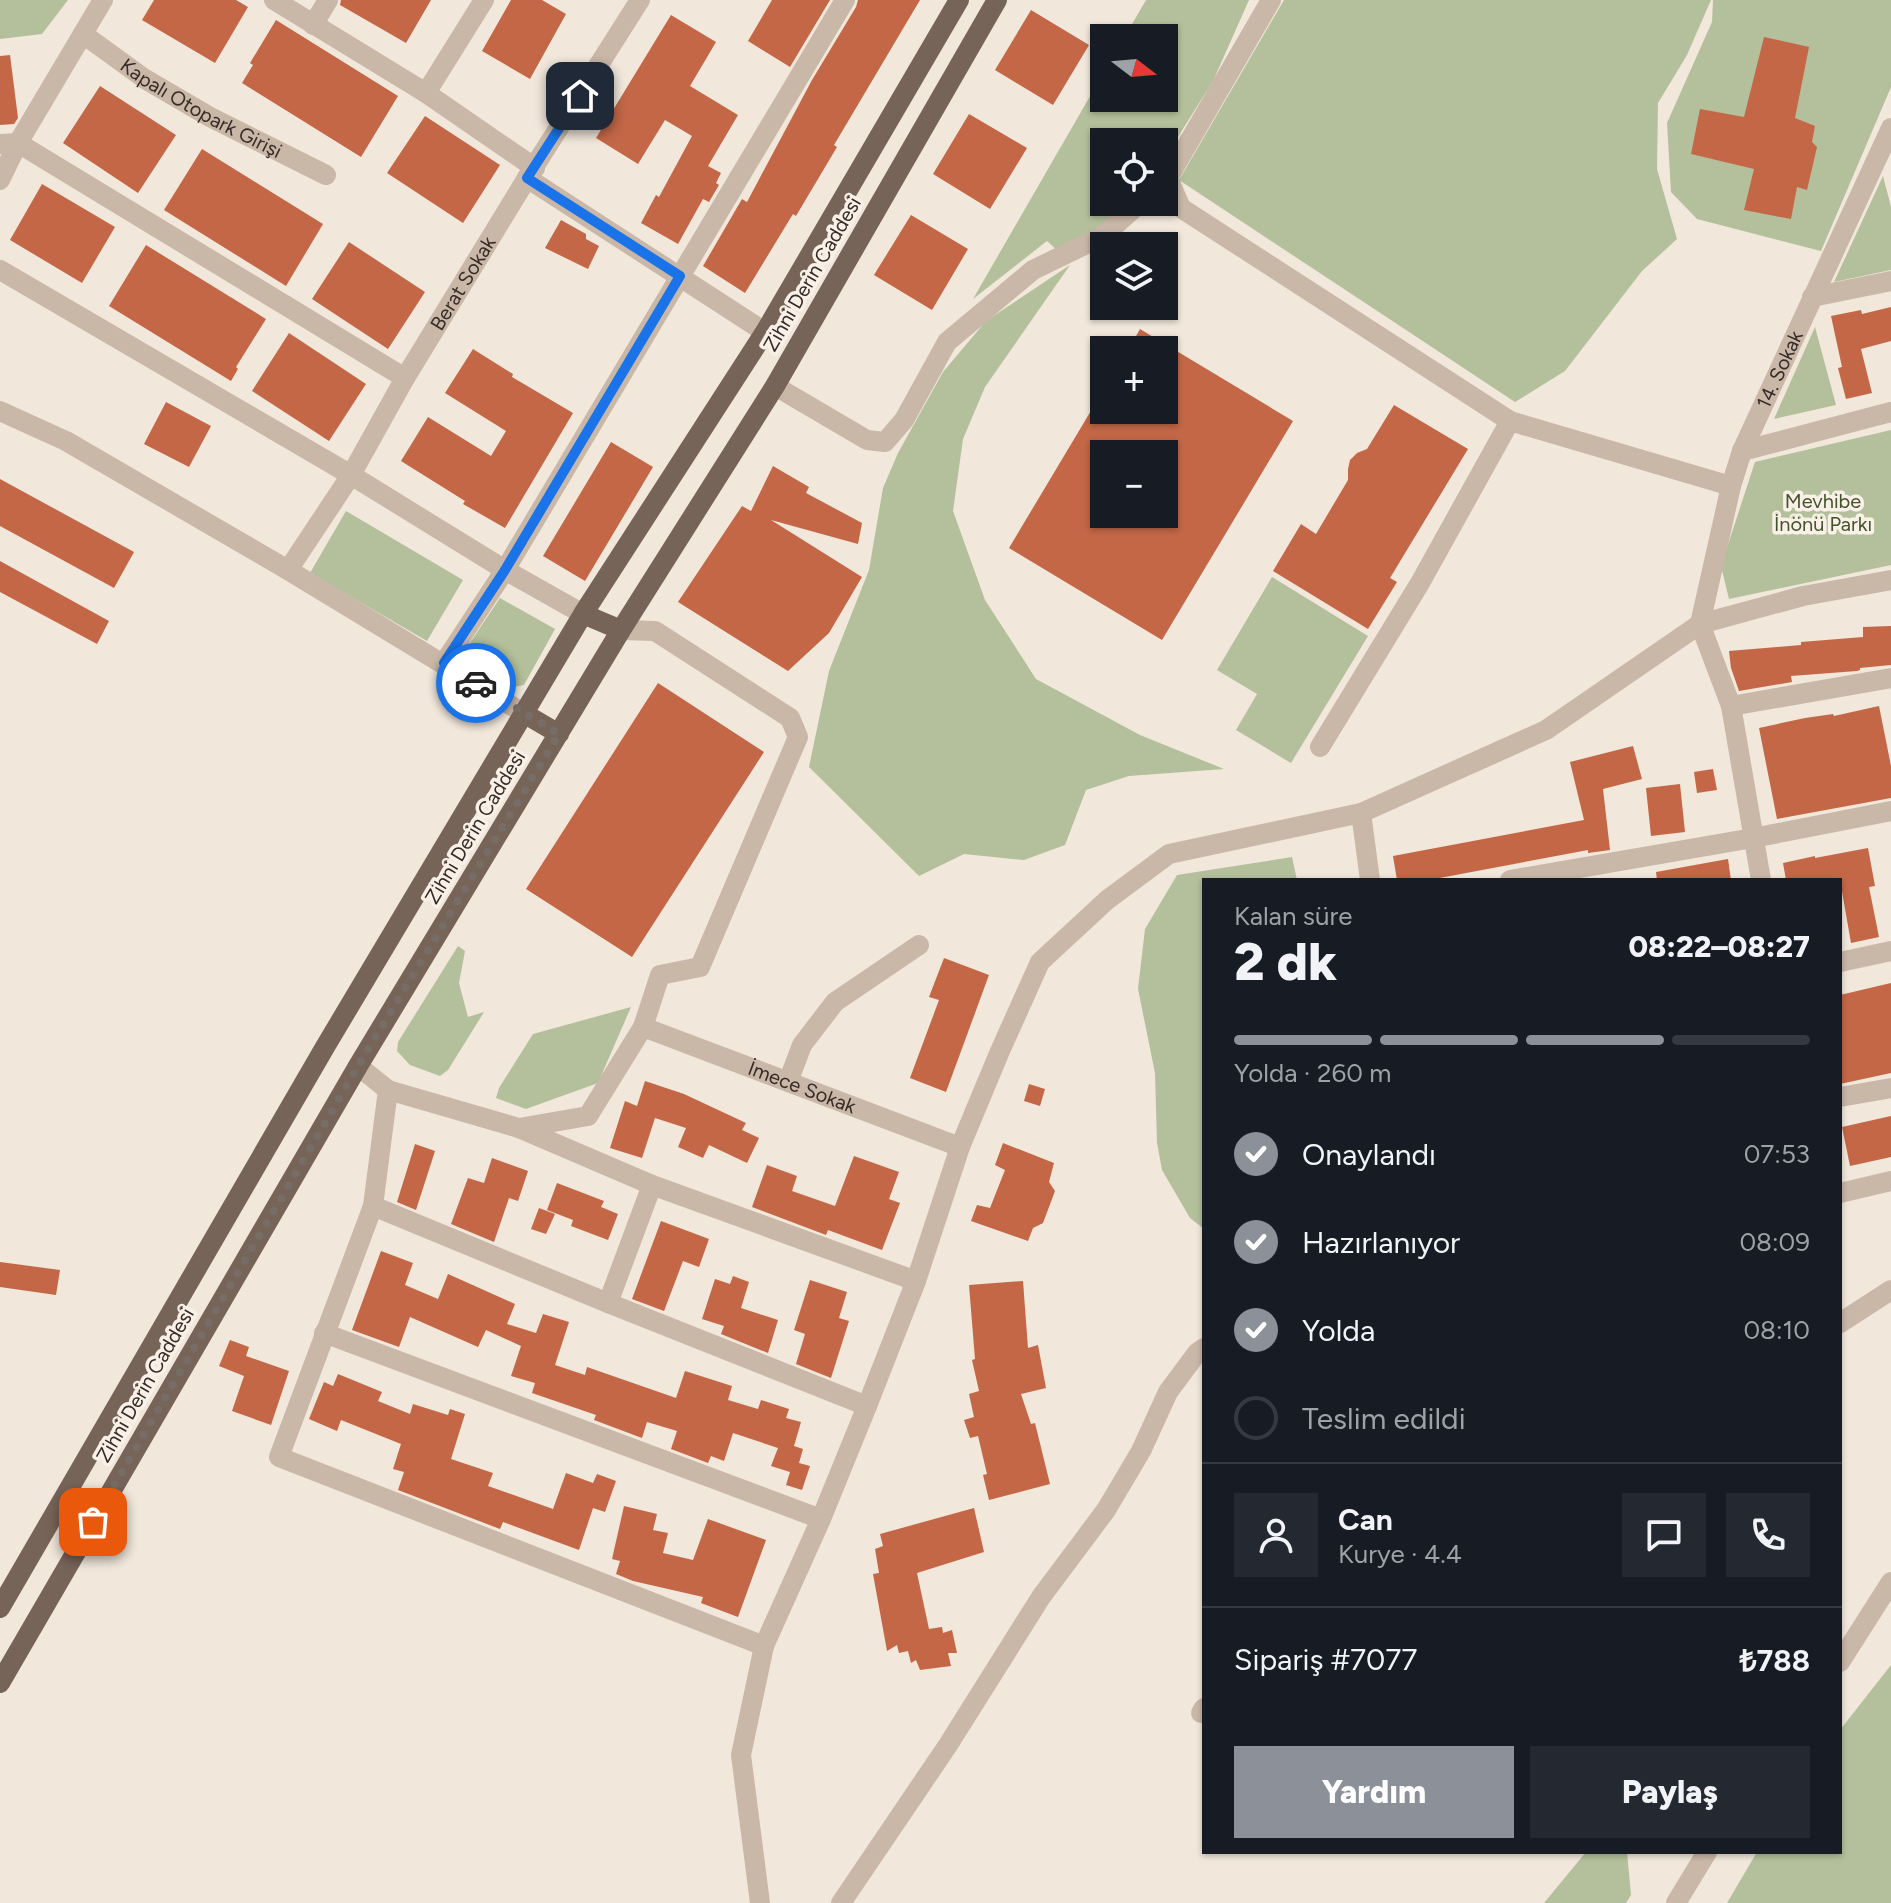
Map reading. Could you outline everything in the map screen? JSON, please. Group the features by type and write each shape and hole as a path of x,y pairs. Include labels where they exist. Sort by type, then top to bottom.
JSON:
{"main road":[{"name":"Zihni Derin Caddesi","path":"0,1608 325,1047 583,614 765,332 959,0"},
{"name":"Zihni Derin Caddesi","path":"0,1683 358,1066 621,630 775,386 997,0"},
{"path":"583,614 621,630"},
{"path":"525,714 559,734"},
{"path":"325,1047 358,1066"}],"street":[{"path":"0,180 9,144 103,0"},
{"path":"274,0 426,93 531,173 765,332"},
{"path":"313,25 328,0"},
{"path":"426,93 484,0"},
{"name":"Berat Sokak","path":"288,570 351,475 405,378 640,0"},
{"path":"444,663 505,570 845,0"},
{"path":"1178,159 1271,0"},
{"name":"Kapalı Otopark Girişi","path":"83,34 145,79 210,117 326,175"},
{"name":"14. Sokak","path":"1700,624 1731,486 1742,451 1889,137"},
{"path":"9,144 405,378"},
{"path":"1178,202 1181,208 1510,421 1731,486"},
{"path":"775,386 867,440 885,442 904,420 947,342 1033,270 1103,236 1125,216"},
{"path":"0,270 583,614"},
{"path":"1812,297 1891,281"},
{"path":"0,411 66,441 288,570 525,714"},
{"path":"1742,451 1891,412"},
{"path":"1320,747 1420,583 1510,421"},
{"path":"760,1903 741,1755 764,1646 867,1406 916,1281 960,1147 1040,962 1107,900 1169,854 1361,813 1546,730 1700,624 1803,596 1891,580"},
{"path":"1700,624 1731,706 1761,878"},
{"path":"519,1128 588,1116 643,1027 660,975 700,967 798,737 790,718 655,631 621,630"},
{"path":"1731,706 1891,678"},
{"path":"1522,878 1891,811"},
{"path":"1361,813 1370,878"},
{"path":"788,1082 802,1045 835,1002 919,945"},
{"path":"1842,962 1891,951"},
{"name":"İmece Sokak","path":"643,1027 960,1147"},
{"path":"358,1066 388,1090 519,1128 652,1185 916,1281"},
{"path":"1842,1097 1891,1088"},
{"path":"388,1090 373,1206 279,1457 764,1646"},
{"path":"1842,1193 1891,1181"},
{"path":"608,1303 652,1185"},
{"path":"373,1206 867,1406"},
{"path":"1842,1322 1891,1290"},
{"path":"324,1333 821,1519"},
{"path":"841,1903 948,1745 1041,1597 1106,1510 1141,1451 1168,1392 1202,1349"},
{"path":"1842,1659 1891,1582"},
{"path":"1676,1903 1706,1854"}],"green space":[{"path":"0,0 68,0 42,34 0,39"},
{"path":"1146,0 1249,0 1213,81 1178,137 1178,128 1090,128 1090,216 1114,216 1058,251 1047,241 973,299 1090,96 1090,112 1178,112 1178,24 1132,24"},
{"path":"1284,0 1711,0 1687,55 1658,103 1657,169 1677,239 1642,271 1565,371 1515,402 1179,180"},
{"path":"1713,0 1891,0 1891,87 1821,251 1697,219 1671,192 1667,123 1712,22"},
{"path":"1883,176 1891,207 1891,270 1834,282"},
{"path":"1070,265 985,387 963,439 953,511 985,600 1036,679 1140,735 1224,769 1129,776 1086,790 1065,845 1024,860 964,854 919,876 809,767 829,671 869,570 883,488 898,453 943,372 986,321"},
{"path":"1815,327 1836,405 1774,419"},
{"name":"Mevhibe İnönü Parkı","path":"1891,430 1891,565 1729,599 1721,566 1755,462"},
{"path":"346,511 463,580 427,641 310,573"},
{"path":"1272,577 1368,636 1291,763 1236,730 1257,694 1217,670"},
{"path":"500,598 555,629 524,685 509,688 459,659"},
{"path":"1292,857 1297,878 1202,878 1202,1227 1190,1218 1162,1170 1157,1143 1155,1073 1138,989 1145,929 1177,875"},
{"path":"458,946 465,951 459,983 468,1017 484,1012 448,1070 440,1076 410,1065 397,1051 398,1042"},
{"path":"631,1007 598,1083 526,1109 496,1098 499,1088 533,1034"},
{"path":"1891,1665 1891,1903 1727,1903 1756,1854 1842,1854 1842,1727"},
{"path":"1584,1854 1627,1854 1631,1895 1626,1903 1544,1903"}],"building":[{"path":"154,0 236,0 248,7 215,63 142,20"},
{"path":"341,0 431,0 406,43 340,5"},
{"path":"511,0 542,0 566,14 530,79 482,51"},
{"path":"772,0 830,0 790,67 748,41"},
{"path":"858,0 920,0 796,216 793,214 745,293 703,266 742,199 747,202"},
{"path":"1031,10 1089,45 1053,105 995,70"},
{"path":"671,15 716,42 690,86 738,115 708,166 721,173 716,183 719,185 709,202 703,199 678,244 641,223 692,136 665,120 638,164 596,138"},
{"path":"276,20 398,96 361,157 242,83 253,65 250,63"},
{"path":"1764,37 1809,47 1795,118 1815,126 1812,142 1817,147 1807,190 1797,187 1791,219 1744,210 1754,169 1691,154 1700,109 1744,117"},
{"path":"10,55 18,118 14,124 0,125 0,56"},
{"path":"100,86 176,135 138,193 63,143"},
{"path":"969,114 1027,148 990,209 933,174"},
{"path":"425,116 500,165 463,223 387,173"},
{"path":"202,149 323,224 286,286 164,210"},
{"path":"42,184 115,227 82,283 10,240"},
{"path":"911,215 968,249 932,310 874,275"},
{"path":"561,220 586,234 586,239 599,246 588,269 545,248"},
{"path":"349,242 425,292 388,349 312,299"},
{"path":"146,245 266,319 236,367 238,369 231,381 109,306"},
{"path":"1891,307 1891,341 1861,349 1872,393 1846,399 1831,316 1861,310 1862,314"},
{"path":"1140,329 1152,336 1136,336"},
{"path":"289,333 366,384 329,441 252,391"},
{"path":"473,349 513,374 512,377 573,413 505,528 463,504 465,501 401,461 428,417 491,456 506,431 445,393"},
{"path":"1178,352 1293,421 1162,640 1009,548 1090,412 1090,424 1178,424"},
{"path":"166,402 211,426 189,467 144,444"},
{"path":"1394,405 1468,449 1390,578 1397,582 1368,629 1273,571 1301,524 1316,534 1348,480 1350,460 1367,449"},
{"path":"611,442 653,467 585,581 543,556"},
{"path":"773,466 809,487 806,493 862,523 858,544 771,520 862,577 829,633 788,671 678,602 742,506 751,511"},
{"path":"0,479 134,552 114,588 0,526"},
{"path":"0,561 109,621 97,644 0,592"},
{"path":"1891,626 1891,665 1791,676 1792,682 1739,691 1731,668 1729,651 1863,637 1863,627"},
{"path":"658,683 764,752 632,957 526,889"},
{"path":"1879,706 1891,766 1891,798 1777,819 1759,728"},
{"path":"1633,746 1642,779 1603,789 1610,850 1588,853 1588,850 1440,878 1397,878 1393,856 1584,820 1570,762"},
{"path":"1713,769 1717,790 1697,793 1694,772"},
{"path":"1680,784 1685,832 1651,836 1646,788"},
{"path":"1868,848 1875,886 1869,887 1879,937 1851,943 1842,878 1786,878 1783,863"},
{"path":"1728,859 1731,878 1657,878 1656,872"},
{"path":"944,958 989,975 946,1092 910,1078 939,1000 929,997"},
{"path":"1891,983 1891,1073 1842,1084 1842,995"},
{"path":"645,1081 684,1094 746,1123 742,1130 759,1138 747,1163 709,1145 703,1158 678,1147 686,1128 655,1118 642,1158 610,1148 625,1101 637,1106"},
{"path":"1029,1084 1045,1089 1040,1106 1024,1101"},
{"path":"1891,1116 1891,1157 1850,1166 1842,1127"},
{"path":"1003,1143 1054,1163 1049,1182 1055,1191 1043,1223 1033,1228 1028,1241 971,1221 977,1205 990,1208 1005,1170 995,1165"},
{"path":"415,1144 435,1151 416,1210 397,1202"},
{"path":"854,1156 899,1172 889,1199 900,1203 882,1250 828,1230 826,1235 752,1207 767,1165 797,1176 792,1191 835,1206"},
{"path":"492,1158 528,1171 518,1201 509,1198 494,1242 451,1224 468,1178 484,1183"},
{"path":"557,1183 604,1201 601,1207 618,1214 608,1240 571,1226 573,1220 547,1210"},
{"path":"539,1208 555,1214 546,1234 531,1229"},
{"path":"661,1221 709,1239 699,1267 683,1261 664,1311 632,1299"},
{"path":"381,1251 413,1263 405,1285 438,1299 448,1274 515,1304 507,1324 536,1333 543,1314 569,1322 555,1365 585,1375 587,1367 676,1398 685,1371 732,1386 728,1400 758,1409 761,1400 789,1409 786,1418 801,1422 794,1446 803,1449 799,1463 810,1466 802,1490 786,1485 790,1472 771,1466 778,1448 733,1433 724,1461 711,1456 708,1463 671,1449 677,1431 647,1422 642,1438 594,1420 596,1415 532,1393 535,1383 511,1376 521,1346 486,1330 478,1347 410,1317 399,1347 352,1330"},
{"path":"0,1262 60,1270 56,1295 0,1287"},
{"path":"733,1276 749,1282 741,1308 778,1320 768,1353 721,1334 724,1326 702,1319 715,1279 730,1284"},
{"path":"810,1280 847,1292 839,1318 849,1321 831,1378 796,1364 805,1334 794,1330"},
{"path":"1023,1281 1028,1348 1038,1345 1046,1388 1021,1394 1031,1424 1035,1423 1050,1484 989,1500 983,1475 987,1474 978,1436 970,1438 964,1420 974,1417 969,1394 979,1391 972,1360 975,1359 969,1285"},
{"path":"230,1340 249,1347 246,1356 289,1371 271,1425 232,1411 244,1376 219,1366"},
{"path":"338,1374 382,1392 378,1401 410,1414 413,1404 448,1415 450,1409 465,1414 451,1459 493,1473 488,1486 553,1509 566,1473 593,1483 597,1474 616,1481 605,1512 593,1508 579,1550 503,1522 500,1529 398,1490 404,1472 393,1469 401,1444 341,1420 337,1431 309,1419 324,1382 333,1386"},
{"path":"624,1506 657,1514 653,1530 668,1533 663,1553 693,1560 708,1519 766,1540 738,1617 701,1603 703,1597 633,1581 616,1574 620,1561 612,1559"},
{"path":"974,1508 984,1552 917,1573 929,1629 942,1627 943,1633 952,1630 957,1653 948,1653 951,1666 920,1670 916,1660 911,1663 908,1651 899,1653 897,1645 887,1651 873,1574 879,1573 875,1549 883,1546 880,1534"}],"way so far":[{"path":"93,1522 358,1066 559,734 476,683"}],"route":[{"path":"476,683 444,663 505,570 680,276 527,178 580,96"}]}
